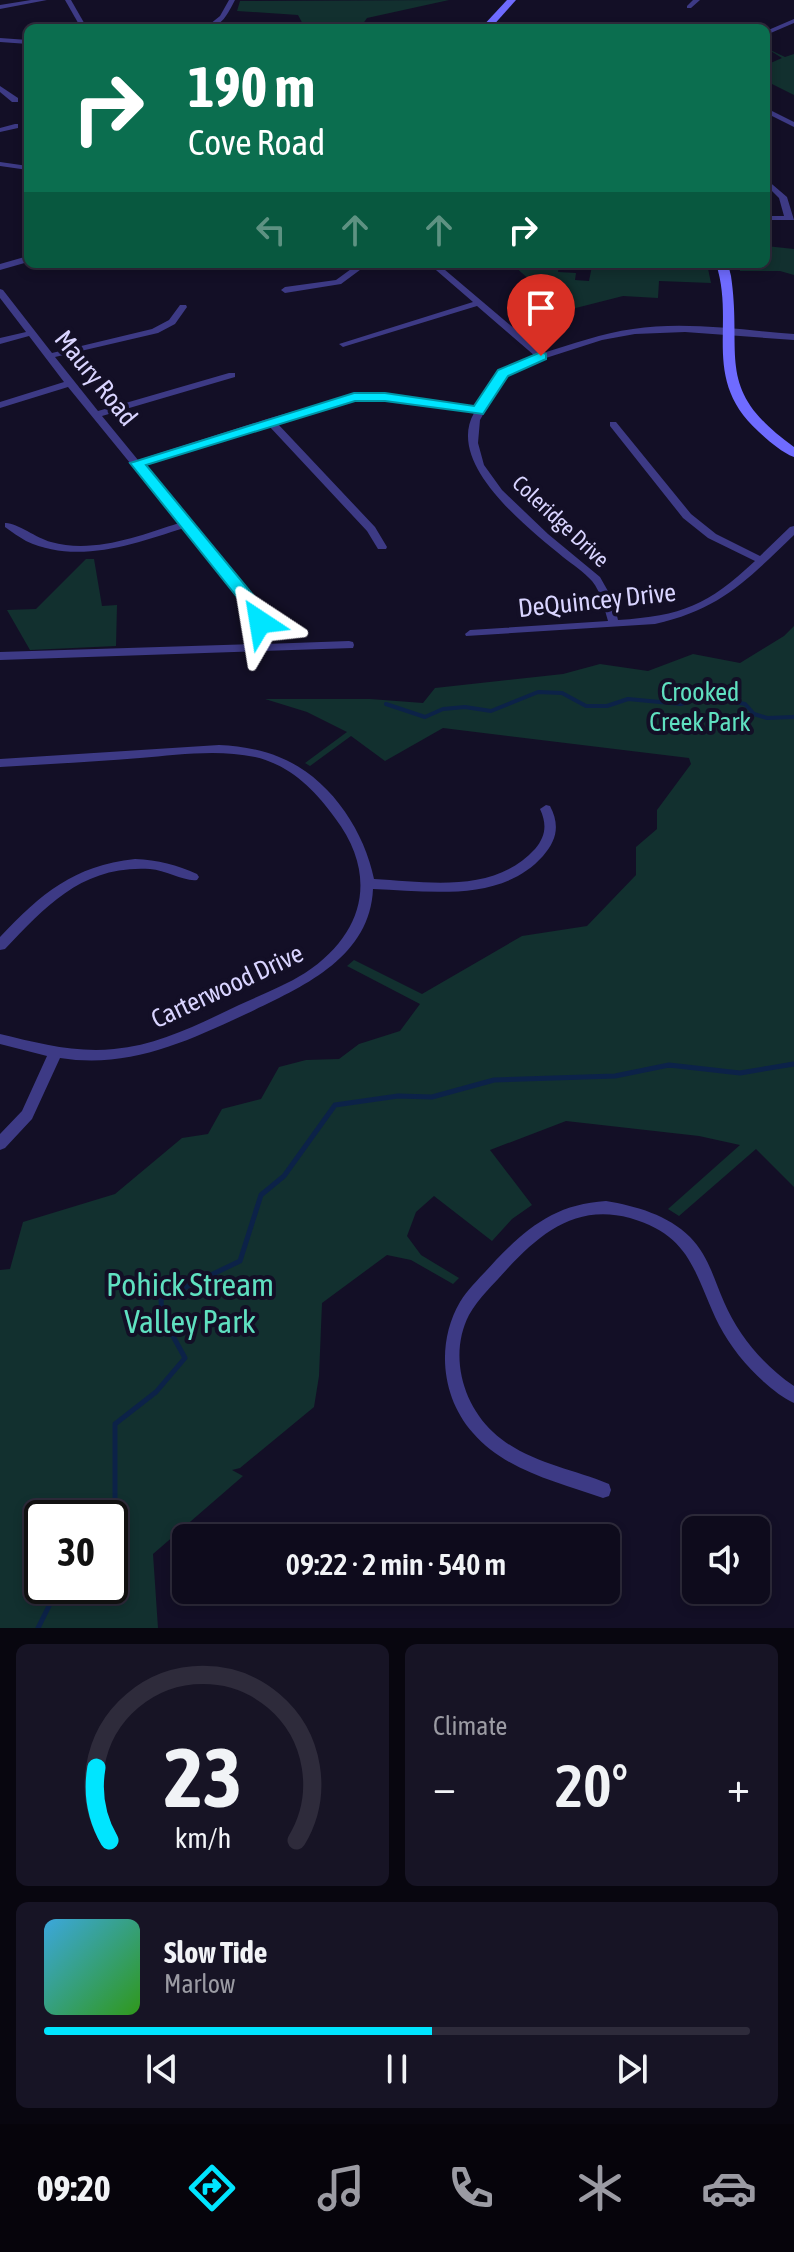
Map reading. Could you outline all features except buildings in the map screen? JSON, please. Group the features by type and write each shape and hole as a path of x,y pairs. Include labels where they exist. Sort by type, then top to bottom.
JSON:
{"street":[{"path":"0,7 44,0"},
{"path":"68,0 82,24"},
{"path":"213,24 223,17 232,0"},
{"path":"490,24 512,0"},
{"path":"689,7 697,0"},
{"path":"770,31 794,21"},
{"path":"0,40 24,42"},
{"path":"1,89 15,100"},
{"path":"770,112 794,125"},
{"path":"0,130 18,125"},
{"path":"0,164 24,167"},
{"path":"770,185 783,197 792,218 770,218"},
{"path":"0,267 24,260"},
{"path":"285,290 338,282 358,268"},
{"path":"438,268 541,356"},
{"path":"723,268 727,283 729,376 735,393 755,421 794,453"},
{"name":"Maury Road","path":"0,292 70,383 254,607 260,622 260,647"},
{"path":"343,344 479,303"},
{"path":"50,356 155,331 172,322 183,307"},
{"name":"Coleridge Drive","path":"614,624 608,600 596,579 544,536 484,473 473,443 478,411 503,373 541,356 635,331 672,329 794,337"},
{"path":"0,341 31,333"},
{"path":"97,414 232,375"},
{"path":"0,405 70,383"},
{"path":"137,463 334,400 369,396 478,411"},
{"path":"270,421 371,529 382,547"},
{"path":"613,424 687,516 712,536 761,560"},
{"path":"9,525 38,543 82,550 119,545 185,524"},
{"name":"DeQuincey Drive","path":"470,634 664,619 699,609 723,596 794,529"},
{"path":"0,656 349,645"},
{"path":"0,763 215,749 261,754 296,769 322,791 358,842 370,884 464,885 509,876 536,858 549,839 552,821 546,809"},
{"path":"0,945 43,902 89,874 147,863 179,869 193,877"},
{"name":"Carterwood Drive","path":"0,1039 56,1052 112,1055 160,1046 186,1037 302,981 329,962 349,940 360,920 370,884"},
{"path":"0,1144 27,1115 56,1052"},
{"path":"603,1490 521,1460 503,1450 470,1417 459,1397 453,1373 454,1337 467,1305 535,1229 548,1221 566,1214 597,1209 636,1214 663,1226 692,1250 702,1264 724,1319 743,1350 760,1369 794,1395"}],"green space":[{"path":"449,0 367,18 363,24 303,24 298,15 237,11 240,1"},
{"path":"770,50 785,57 794,54 794,95 770,83 770,63 782,58"},
{"path":"770,246 794,249 794,275 780,271 740,271 739,268 770,268"},
{"path":"516,268 558,268 558,272 576,273 575,280 589,281 592,268 708,268 711,283 659,281 658,298 623,296 564,311"},
{"path":"86,559 94,559 102,606 117,605 116,646 30,650 7,610 36,609"},
{"name":"Pohick Stream Valley Park","path":"794,626 794,1187 756,1149 679,1216 668,1209 740,1145 699,1136 566,1121 490,1150 532,1205 512,1219 492,1241 434,1196 416,1212 407,1236 421,1255 459,1278 453,1284 411,1260 387,1255 322,1303 319,1376 314,1407 240,1468 232,1470 243,1476 188,1524 172,1524 172,1538 153,1554 158,1628 0,1628 0,1270 10,1269 23,1222 115,1194 182,1138 208,1134 222,1109 261,1099 279,1067 306,1060 339,1059 359,1044 400,1031 420,1004 347,966 354,960 422,994 522,936 587,926 636,875 636,847 657,829 657,810 691,764 689,758 443,728 385,761 351,736 310,766 305,763 347,732 307,712 265,699 370,699 423,703 435,688 563,674 600,664 648,671 693,654 740,663 784,636"}],"waterway":[{"path":"386,704 425,717 443,709 465,707 491,711 538,692 562,693 586,706 607,706 628,699 681,704 705,696 745,704 754,714 767,718 794,717"},
{"path":"678,1066 740,1073 794,1064"},
{"path":"115,1500 115,1424 156,1392 185,1358 162,1316 161,1299 240,1261 261,1195 284,1176 335,1105 398,1096 432,1097 494,1080 615,1076 664,1066"},
{"path":"664,1066 678,1066"},
{"path":"664,1066 678,1066"},
{"path":"38,1628 50,1604"}],"route":[{"path":"260,622 254,607 137,463 334,400 385,397 478,411 503,373 541,356"}],"park label":[{"name":"Crooked Creek Park","path":"700,707"}]}
